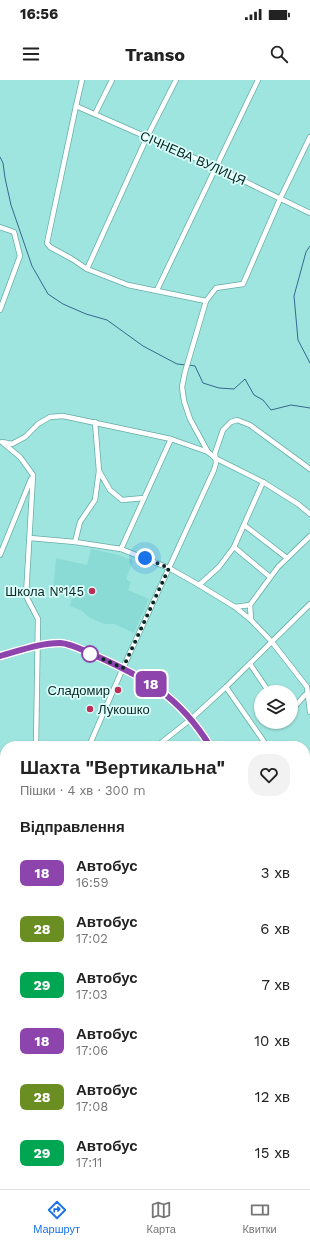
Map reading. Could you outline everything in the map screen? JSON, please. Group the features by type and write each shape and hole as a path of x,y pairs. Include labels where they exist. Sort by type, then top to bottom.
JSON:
{"main road":[{"path":"0,656 37,646 62,643 76,648 123,668 150,683 178,705 206,741"}],"street":[{"path":"82,80 48,243 50,247 72,258 87,269 128,285 206,301"},
{"path":"95,114 112,80"},
{"path":"87,269 147,137 176,80"},
{"path":"157,290 258,80"},
{"name":"СІЧНЕВА ВУЛИЦЯ","path":"76,106 215,167 310,213"},
{"path":"310,137 280,199 243,284 216,288 206,301 182,387 184,401 190,419 208,452 215,458 263,482 298,504 310,514"},
{"path":"0,227 14,232 20,256 0,310"},
{"path":"1,443 12,444 26,437 38,424 50,417 63,416 171,439 208,452"},
{"path":"91,741 214,470 216,463 215,453 223,430 232,422 237,420 250,425 310,469"},
{"path":"75,542 80,522 95,500 99,471 95,422"},
{"path":"121,549 171,439"},
{"path":"1,443 20,457 33,475 26,596 38,619 36,741"},
{"path":"99,471 110,490 122,500 144,498"},
{"path":"0,555 33,475"},
{"path":"199,585 220,567 234,547 263,482"},
{"path":"244,525 287,558"},
{"path":"251,620 250,605 270,577 310,536"},
{"path":"30,538 75,542 121,549 169,568 199,585 234,607 251,620 272,642 308,685 307,694 310,712"},
{"path":"234,547 270,577"},
{"path":"164,741 191,720 310,604"},
{"path":"234,607 250,605"},
{"path":"250,664 264,685"},
{"path":"226,687 264,741"},
{"path":"298,703 307,694"}],"shaded area":[{"name":"Школа №145","path":"91,549 119,555 133,561 126,579 131,582 128,590 149,599 134,633 114,624 104,624 90,618 82,611 70,606 72,597 53,593 56,558 87,565"}],"waterway":[{"path":"0,157 3,163 11,205 32,266 48,294 63,304 86,314 107,320 143,346 177,364 186,365"},
{"path":"310,246 306,252 294,296 298,340 310,363"},
{"path":"189,365 195,366 203,383 219,388 234,389 245,379 254,395 263,400 271,410 291,405 310,408"}],"bus line":[{"name":"18","path":"0,656 45,644 62,643 76,648 123,668 150,683 178,705 207,741"}],"place":[{"name":"Школа №145","path":"92,591"},
{"name":"Сладомир","path":"118,690"},
{"name":"Лукошко","path":"90,709"}],"route":[{"path":"90,654 87,652 123,668 169,568 145,558"}]}
